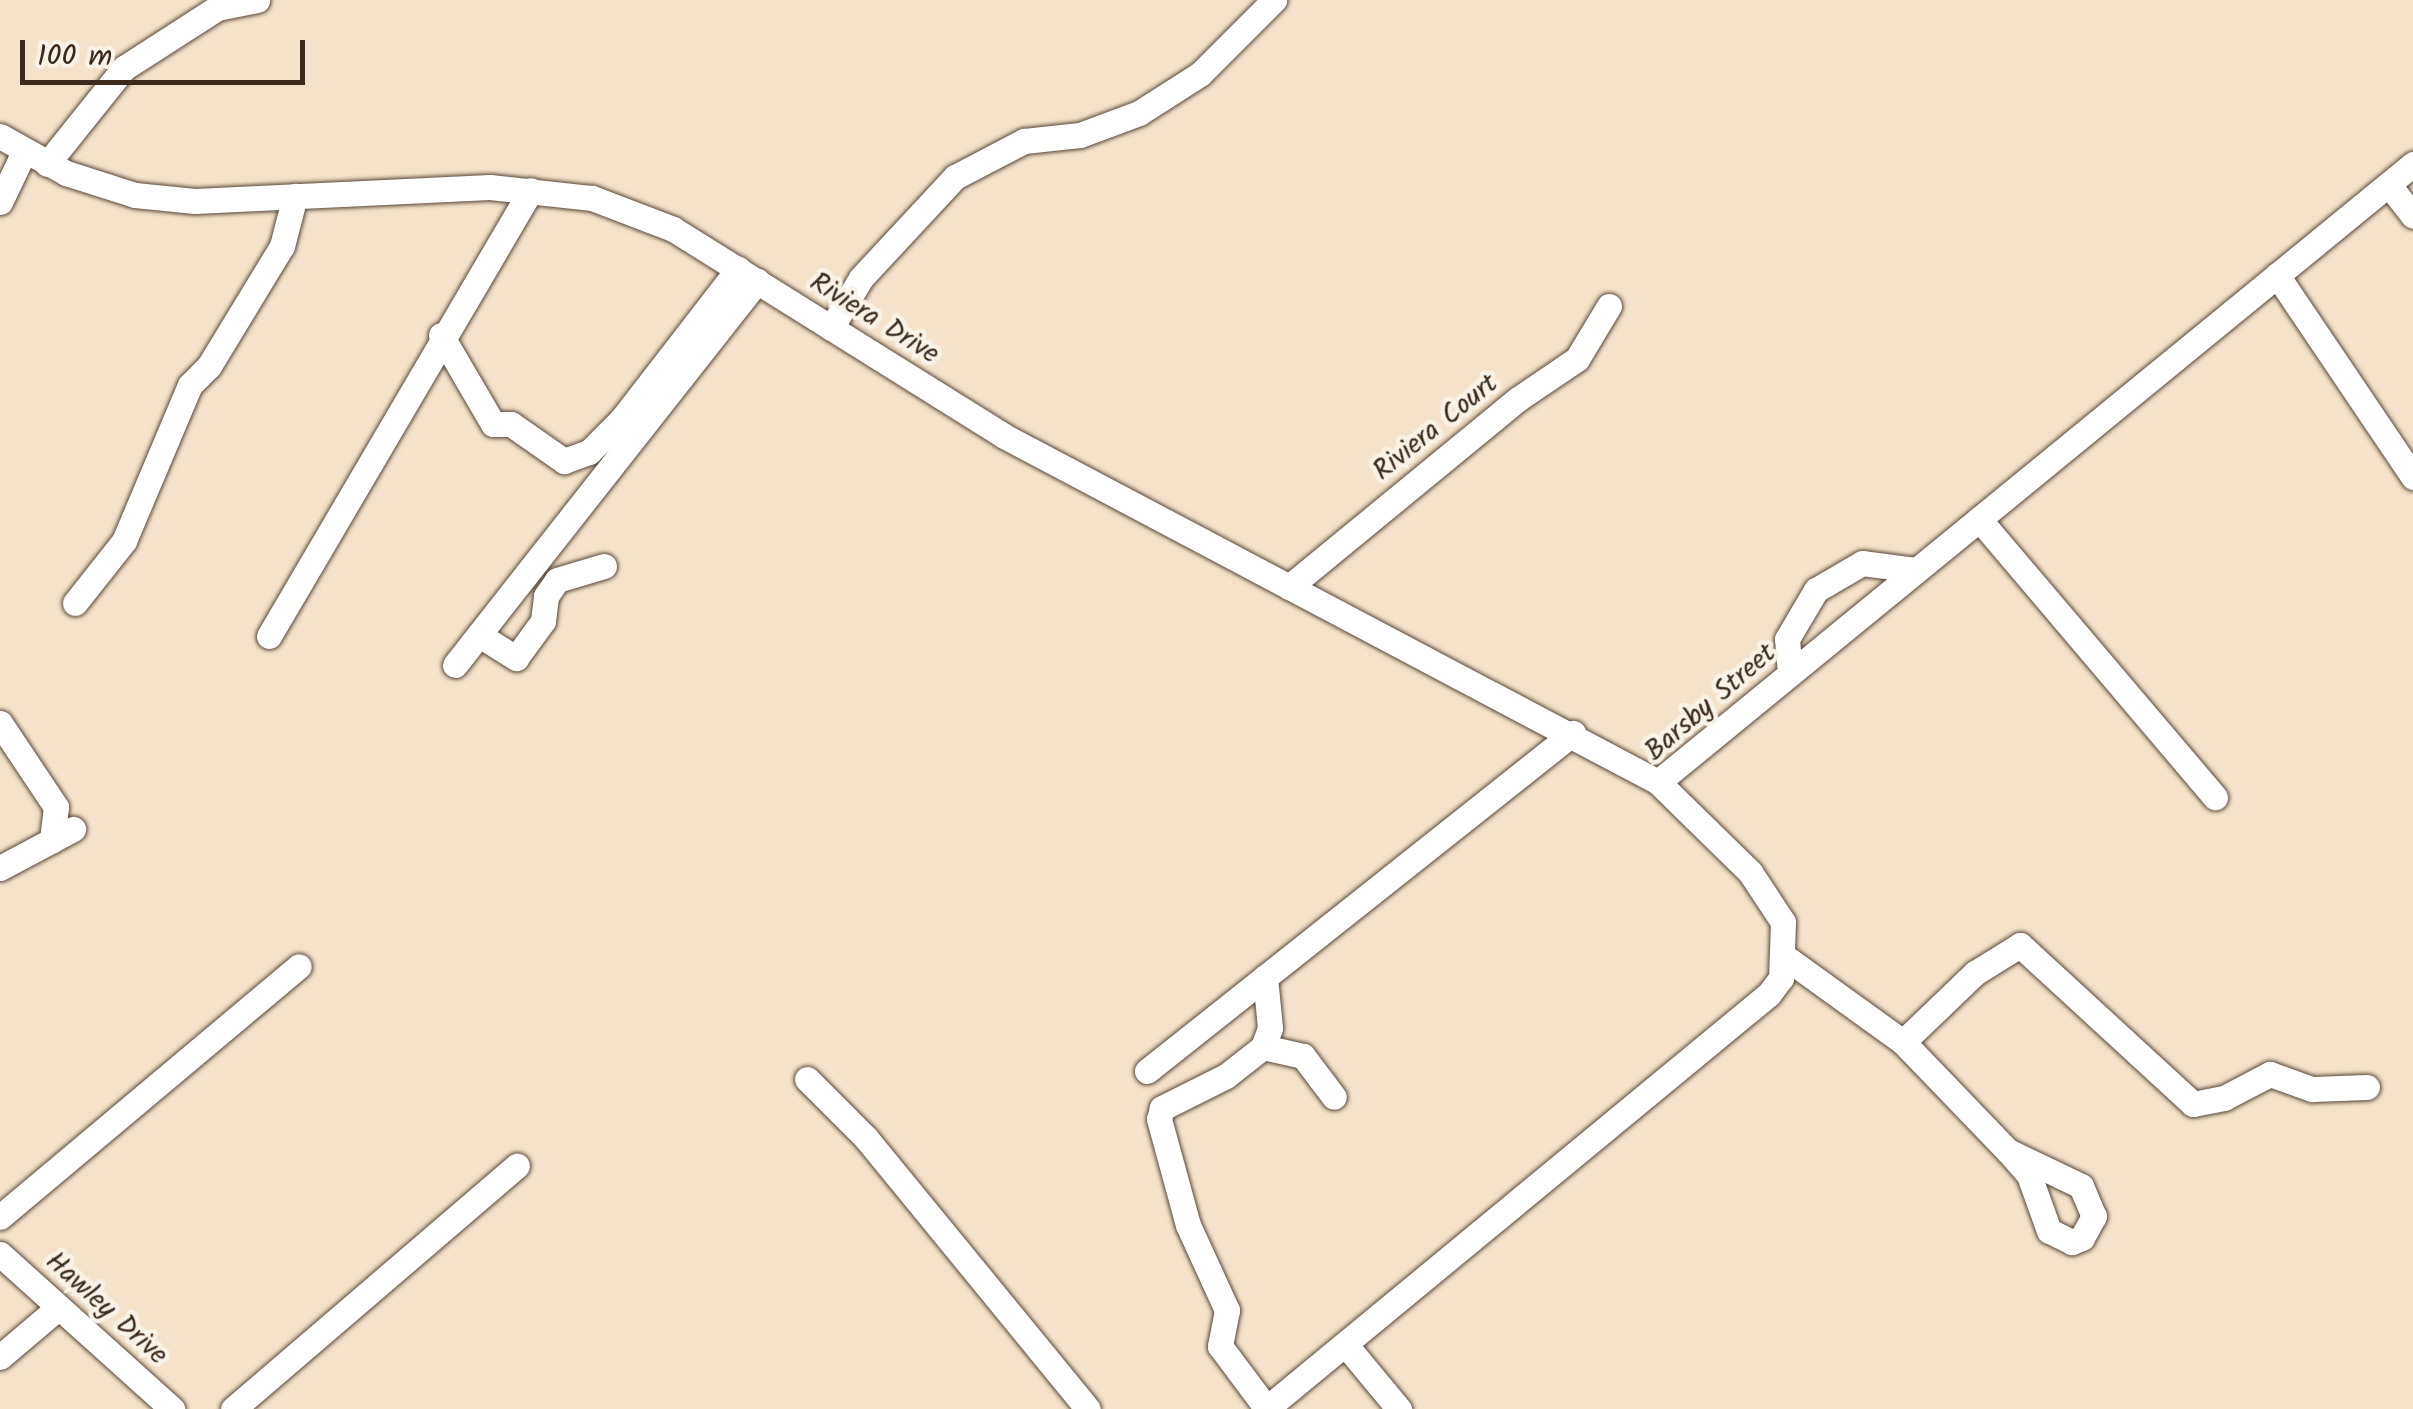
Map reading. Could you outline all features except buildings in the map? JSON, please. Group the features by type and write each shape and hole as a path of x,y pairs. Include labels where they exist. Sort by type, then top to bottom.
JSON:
{"street":[{"path":"0,202 16,151 124,68 217,8 257,0"},
{"path":"831,328 861,278 955,177 1008,146 1080,135 1139,113 1200,74 1274,0"},
{"name":"Riviera Drive","path":"16,151 135,196 195,202 531,190 592,198 673,228 1004,436 1573,733 1658,782"},
{"name":"Barsby Street","path":"1785,957 1782,922 1770,897 1658,782 2413,164"},
{"path":"2388,184 2413,216"},
{"path":"269,636 442,335 531,190"},
{"path":"75,603 124,541 190,385 209,366 282,246 295,196"},
{"path":"442,335 493,424 511,424 564,461 589,452 622,420 747,275"},
{"path":"456,665 747,275"},
{"path":"2277,276 2413,477"},
{"name":"Riviera Court","path":"1289,587 1518,399 1577,359 1609,306"},
{"path":"1978,519 2215,797"},
{"path":"1790,673 1788,640 1816,590 1862,563 1916,570"},
{"path":"534,564 557,580"},
{"path":"479,636 516,658 543,620 546,596 557,580 604,566"},
{"path":"0,724 56,808 62,835 0,868"},
{"path":"1147,1071 1573,733"},
{"path":"1903,1042 1974,973 2020,946 2192,1104 2224,1098 2270,1074 2312,1089 2366,1087"},
{"path":"1265,977 1270,1028 1262,1047 1226,1076 1162,1108 1158,1119 1188,1225 1227,1310 1220,1346 1266,1409 1769,994 1785,957 1903,1042 2008,1151"},
{"path":"0,1217 299,966"},
{"path":"1262,1047 1304,1056 1334,1097"},
{"path":"807,1079 866,1138 1088,1409"},
{"path":"232,1409 517,1166"},
{"name":"Hawley Drive","path":"0,1254 155,1404"},
{"path":"0,1357 58,1307"},
{"path":"1344,1344 1399,1409"}]}
